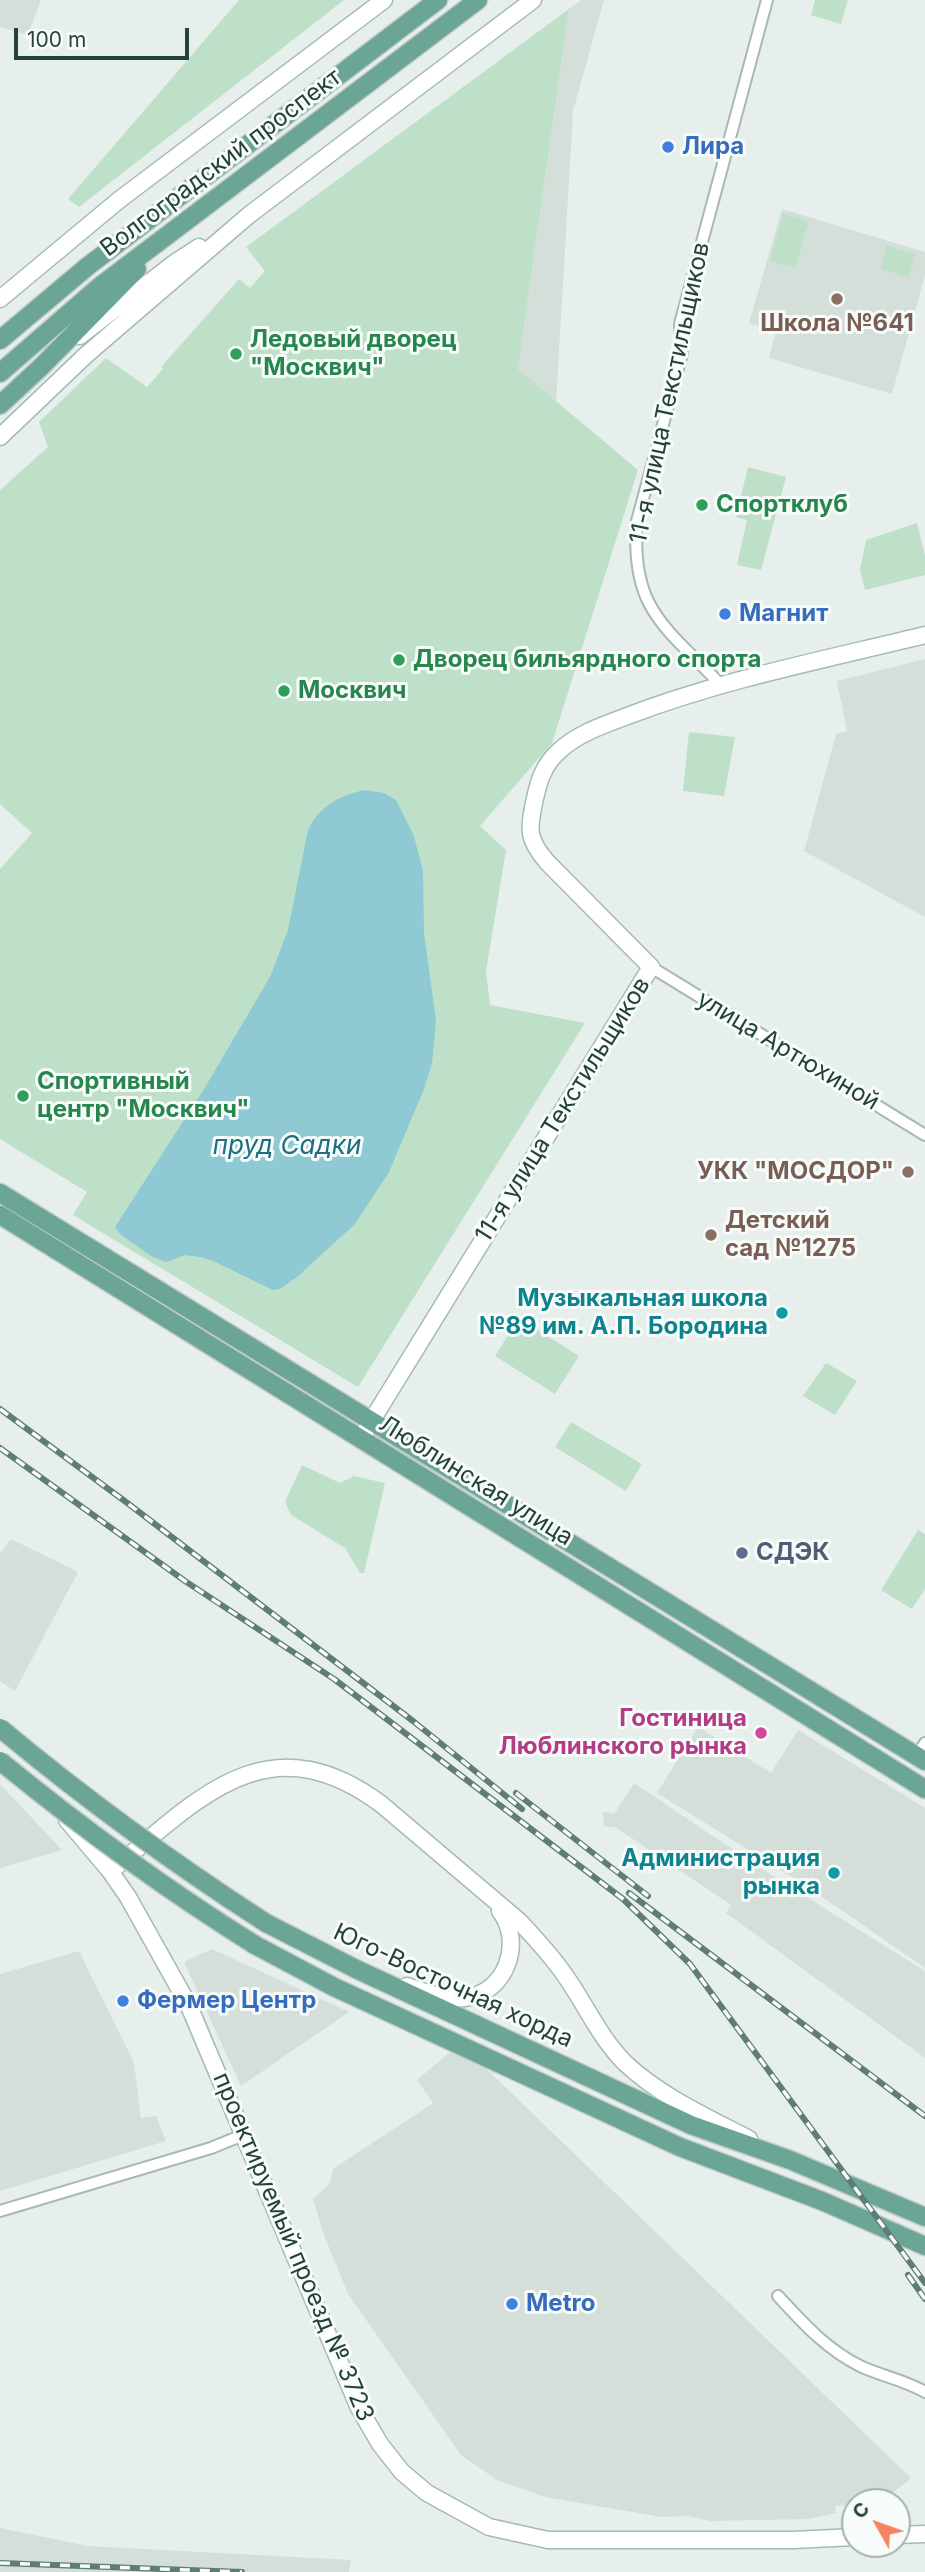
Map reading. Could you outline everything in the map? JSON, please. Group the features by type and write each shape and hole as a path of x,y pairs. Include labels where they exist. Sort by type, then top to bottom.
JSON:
{"main road":[{"path":"0,299 119,200 384,0"},
{"name":"Волгоградский проспект","path":"0,340 88,266 438,0"},
{"name":"Волгоградский проспект","path":"0,373 84,299 478,0"},
{"path":"507,20 511,0"},
{"path":"0,437 86,355 249,215 533,0"},
{"path":"42,366 173,264 249,215"},
{"path":"0,405 42,366 179,225"},
{"path":"722,685 925,635"},
{"name":"11-я улица Текстильщиков","path":"361,1438 651,967 533,845 530,823 537,787 550,760 569,742 650,708 722,685"},
{"name":"Люблинская улица","path":"0,1194 370,1421 922,1753"},
{"name":"Люблинская улица","path":"0,1215 925,1789"},
{"name":"Юго-Восточная хорда","path":"0,1728 71,1787 135,1835 266,1923 356,1969 691,2125 790,2160 925,2217"},
{"name":"проектируемый проезд № 3723","path":"0,1750 55,1805 110,1871 128,1897 189,2006 359,2408 380,2444 402,2472 427,2493 489,2527 548,2540 841,2538"},
{"name":"Юго-Восточная хорда","path":"0,1761 121,1856 187,1903 255,1945 334,1986 680,2147 822,2201 925,2246"},
{"path":"110,1871 187,1807 219,1786 249,1773 279,1768 305,1768 338,1777 359,1787 381,1804 519,1921 540,1942 565,1975 600,2032 625,2062 666,2094 790,2160"},
{"path":"356,1969 442,1996 462,1998 489,1989 507,1967 512,1939 502,1913 482,1891"}],"street":[{"name":"11-я улица Текстильщиков","path":"722,685 652,611 641,589 635,559 637,521 682,354 680,324 767,0"},
{"name":"улица Артюхиной","path":"651,967 925,1135"},
{"path":"0,2211 243,2136"},
{"path":"778,2296 822,2342 838,2354 862,2367 925,2392"}],"shaded area":[{"path":"0,0 41,0 28,35 0,27"},
{"path":"581,0 604,0 573,111 556,403 518,369 569,9"},
{"name":"Школа №641","path":"782,209 925,252 925,275 892,394 769,358 776,331 749,323"},
{"path":"925,659 925,917 804,851 836,734 847,731 837,681"},
{"path":"11,1539 78,1572 15,1691 0,1681 0,1554"},
{"path":"698,1727 771,1773 798,1730 925,1808 925,1968 808,1887 657,1793"},
{"path":"634,1783 768,1873 925,1971 925,2058 726,1913 731,1905 615,1827 604,1826 603,1812 614,1814"},
{"path":"0,1784 62,1850 0,1868"},
{"path":"212,1949 349,2012 241,2086 184,1962"},
{"path":"79,1951 134,2063 141,2118 156,2116 166,2141 0,2191 0,1974"},
{"path":"450,2052 476,2059 911,2478 899,2488 841,2488 841,2506 835,2506 836,2513 809,2519 710,2521 688,2516 662,2517 545,2497 497,2480 461,2455 348,2294 324,2235 313,2199 330,2183 333,2169 433,2103 417,2080"},
{"path":"0,2528 88,2546 351,2560 349,2572 0,2572"}],"green space":[{"path":"239,0 344,0 79,207 68,199"},
{"path":"815,0 848,0 841,24 811,15"},
{"name":"Москвич","path":"569,9 518,369 638,470 552,743 480,826 506,850 486,971 490,1005 585,1023 358,1387 73,1215 87,1192 0,1139 0,869 32,833 0,804 0,490 48,447 39,422 106,358 147,387 163,369 161,367 239,279 250,288 265,271 246,247"},
{"path":"783,213 809,221 795,268 770,261"},
{"path":"887,245 915,254 909,278 881,269"},
{"path":"748,467 786,477 761,570 737,565 747,520 736,517"},
{"path":"917,523 925,556 925,575 865,590 860,570 866,540"},
{"path":"689,732 735,737 724,796 683,791"},
{"path":"519,1318 579,1356 555,1394 495,1356"},
{"path":"826,1363 857,1381 835,1415 803,1396"},
{"path":"571,1422 642,1464 626,1491 555,1447"},
{"path":"302,1465 340,1483 354,1476 385,1483 364,1573 360,1573 345,1548 291,1515 285,1502"},
{"path":"918,1530 925,1534 925,1589 912,1609 881,1590"}],"water":[{"name":"пруд Садки","path":"365,790 384,793 396,800 414,836 423,871 424,933 436,1021 432,1063 424,1089 389,1172 355,1224 280,1289 273,1290 200,1257 185,1255 166,1262 151,1256 120,1234 115,1227 204,1089 270,977 288,930 308,830 318,814 332,803"}],"railway":[{"path":"0,1409 413,1721 522,1809"},
{"path":"0,1448 185,1581 334,1679 623,1899 690,1964 925,2283"},
{"path":"516,1793 648,1896"},
{"path":"629,1893 925,2116"},
{"path":"908,2275 925,2299"},
{"path":"0,2563 242,2572"}],"place":[{"name":"Лира","path":"668,147"},
{"name":"Школа №641","path":"837,299"},
{"name":"Ледовый дворец \"Москвич\"","path":"236,354"},
{"name":"Спортклуб","path":"702,505"},
{"name":"Магнит","path":"725,614"},
{"name":"Дворец бильярдного спорта","path":"399,660"},
{"name":"Москвич","path":"284,691"},
{"name":"Спортивный центр \"Москвич\"","path":"23,1096"},
{"name":"УКК \"МОСДОР\"","path":"908,1172"},
{"name":"Детский сад №1275","path":"711,1235"},
{"name":"Музыкальная школа №89 им. А.П. Бородина","path":"782,1313"},
{"name":"СДЭК","path":"742,1553"},
{"name":"Гостиница Люблинского рынка","path":"761,1733"},
{"name":"Администрация рынка","path":"834,1873"},
{"name":"Фермер Центр","path":"123,2001"},
{"name":"Metro","path":"512,2304"}]}
